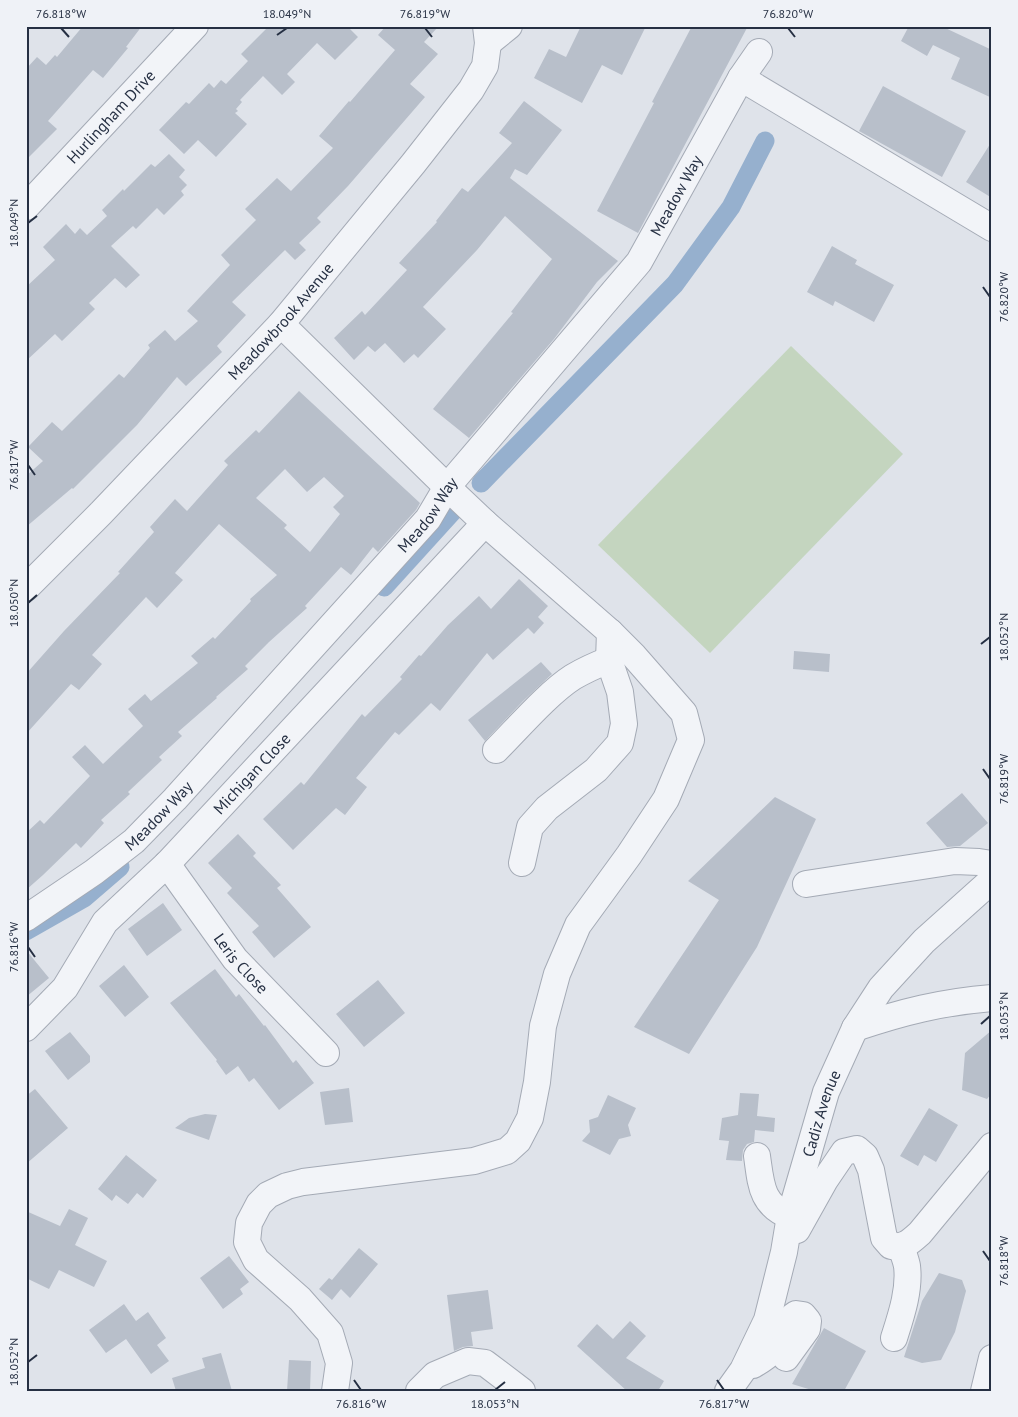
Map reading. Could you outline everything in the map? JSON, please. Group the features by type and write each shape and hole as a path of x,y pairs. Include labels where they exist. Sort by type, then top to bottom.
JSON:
{"street":[{"name":"Hurlingham Drive","path":"26,207 196,26"},
{"path":"487,35 509,26"},
{"name":"Meadowbrook Avenue","path":"26,588 101,514 281,324 413,164 471,90 485,66 487,35"},
{"name":"Meadow Way","path":"26,918 94,872 134,841 175,799 428,518 447,487 639,262 742,78 759,52"},
{"path":"742,78 992,228"},
{"path":"281,324 485,523 610,632 634,656 684,713 691,740 666,799 629,855 578,925 557,974 543,1026 530,1118 518,1141 507,1151 474,1161 303,1182 287,1186 268,1195 258,1204 249,1223 248,1242 256,1260 300,1299 330,1333 339,1364 335,1391"},
{"name":"Michigan Close","path":"26,1028 65,988 105,922 167,864 485,523"},
{"path":"522,863 530,827 547,808 596,770 620,743 624,724 620,692 609,660 610,632"},
{"path":"496,750 548,698 571,678 587,668 609,660"},
{"path":"806,884 954,862 992,864"},
{"name":"Leris Close","path":"167,864 235,959 326,1053"},
{"name":"Cadiz Avenue","path":"728,1391 743,1370 767,1320 784,1252 790,1216 826,1092 855,1028 881,988 924,941 992,880"},
{"path":"855,1028 922,1008 962,1000 992,998"},
{"path":"784,1252 825,1180 844,1152 857,1149 865,1156 871,1170 884,1238 891,1246 900,1247 909,1243 920,1232 992,1146"},
{"path":"756,1156 762,1186 769,1202 778,1211 790,1216"},
{"path":"938,1210 962,1198 992,1171"},
{"path":"894,1338 903,1308 907,1279 907,1265 900,1247"},
{"path":"743,1370 762,1360 772,1351 788,1319 796,1314 803,1315 808,1321 807,1329 786,1358"},
{"path":"984,1391 992,1358"},
{"path":"419,1391 435,1375 468,1361 485,1363 522,1391"}],"green space":[{"path":"791,346 903,454 710,653 598,545"}],"building":[{"path":"83,26 142,26 126,47 128,48 103,78 93,70 48,121 57,129 26,160 26,69 37,57 46,65 55,55 57,57"},
{"path":"269,26 347,26 358,37 335,60 317,43 287,74 295,82 282,95 263,76 240,100 242,102 236,109 238,111 235,113 247,124 216,157 198,140 184,154 159,130 186,102 189,104 209,83 214,88 221,80 226,84 248,61 241,54"},
{"path":"386,26 439,26 424,42 438,54 410,84 425,97 348,186 317,218 321,222 299,243 306,250 295,260 285,250 232,302 246,315 217,346 222,352 186,386 177,377 137,425 73,489 26,527 26,476 43,461 28,447 52,422 62,431 119,374 124,378 150,348 148,345 165,330 175,341 198,321 187,311 230,265 221,255 256,220 245,209 277,178 291,191 333,148 319,136 395,50 378,35"},
{"path":"581,26 646,26 622,75 602,65 582,103 534,78 549,49 566,57"},
{"path":"692,26 748,26 638,233 597,211"},
{"path":"909,26 941,26 992,50 992,98 951,79 960,58 933,45 927,56 901,41"},
{"path":"883,86 966,131 942,177 859,131"},
{"path":"524,101 562,130 527,175 515,169 510,178 618,261 597,282 554,339 469,438 433,409 513,313 511,312 552,259 505,216 477,250 423,307 446,329 418,358 414,354 404,363 385,343 375,352 368,346 354,360 334,338 362,311 365,315 407,270 399,263 437,222 462,188 468,192 512,143 499,133"},
{"path":"992,141 992,198 966,182"},
{"path":"169,154 185,170 179,177 187,185 181,191 184,195 164,215 157,208 136,229 133,226 111,246 140,275 126,288 115,278 89,303 95,309 62,341 55,334 26,361 26,287 55,260 43,247 66,224 75,234 80,228 87,235 107,216 102,210 123,189 124,191 151,164 155,167"},
{"path":"832,246 857,260 855,264 894,285 874,322 835,301 833,306 807,292"},
{"path":"299,391 420,503 416,510 378,552 373,547 351,575 341,567 305,606 307,608 245,666 248,669 178,732 182,736 159,757 162,760 128,792 130,794 101,820 104,823 81,848 76,843 26,890 26,833 40,820 44,824 90,776 72,757 85,745 103,764 143,726 128,709 145,694 151,701 198,663 191,656 213,637 215,639 251,601 250,599 277,575 219,524 175,573 183,580 157,608 146,597 92,655 102,664 79,690 71,684 26,734 26,674 120,573 118,572 154,532 150,527 175,499 187,511 228,465 224,461 256,430 259,433","holes":["285,469 307,492 324,477 344,496 333,507 340,514 310,552 284,528 287,525 256,498"]},
{"path":"519,579 548,606 538,617 544,623 534,634 528,628 493,660 487,653 440,711 431,703 399,735 395,732 356,778 367,787 345,815 336,808 293,850 263,819 301,782 304,785 362,714 365,717 402,679 400,677 448,625 479,596 491,609"},
{"path":"794,651 830,654 829,672 793,669"},
{"path":"541,662 552,674 485,741 468,720"},
{"path":"962,793 988,823 960,846 947,847 926,823"},
{"path":"775,797 816,819 757,947 689,1054 634,1027 719,900 688,881"},
{"path":"238,834 256,853 253,856 281,885 277,888 311,927 274,958 252,932 259,926 227,893 232,888 208,863"},
{"path":"163,903 182,930 147,956 128,929"},
{"path":"26,950 49,978 26,997"},
{"path":"124,965 149,997 125,1017 99,986"},
{"path":"215,969 236,997 239,994 265,1025 293,1063 296,1060 314,1083 279,1110 254,1078 249,1082 238,1066 226,1075 217,1060 170,1003"},
{"path":"378,980 405,1013 364,1047 336,1014"},
{"path":"992,1030 992,1093 987,1099 962,1090 965,1053"},
{"path":"70,1032 90,1056 90,1062 68,1080 45,1051"},
{"path":"349,1088 353,1122 325,1125 320,1092"},
{"path":"35,1089 68,1128 26,1164 26,1096"},
{"path":"740,1093 759,1094 757,1116 775,1118 774,1132 755,1130 754,1142 747,1144 743,1150 742,1161 726,1160 729,1141 719,1140 722,1118 738,1115"},
{"path":"608,1095 636,1108 628,1125 631,1136 619,1139 610,1155 582,1141 590,1132 589,1120 598,1117"},
{"path":"929,1108 958,1125 936,1162 924,1155 918,1166 900,1156"},
{"path":"205,1114 217,1115 209,1140 175,1128 189,1118"},
{"path":"126,1155 157,1180 143,1198 137,1193 128,1204 116,1195 112,1201 98,1189"},
{"path":"69,1209 88,1218 75,1245 107,1261 94,1287 59,1270 49,1289 26,1278 26,1211 60,1226"},
{"path":"359,1248 378,1264 350,1298 341,1289 332,1300 319,1289 329,1278 332,1280"},
{"path":"229,1256 249,1282 240,1289 243,1294 223,1309 200,1278"},
{"path":"939,1273 962,1280 966,1291 955,1332 941,1360 922,1363 904,1357 922,1301"},
{"path":"488,1290 493,1329 471,1332 473,1346 463,1347 454,1351 447,1295"},
{"path":"124,1304 136,1321 148,1312 166,1338 157,1345 169,1361 151,1374 126,1339 106,1353 89,1330"},
{"path":"630,1321 646,1336 626,1358 664,1381 658,1391 627,1391 577,1346 597,1324 613,1339"},
{"path":"824,1328 866,1351 844,1391 815,1391 792,1384"},
{"path":"221,1353 232,1391 176,1391 172,1378 205,1368 202,1358"},
{"path":"289,1360 311,1361 310,1391 287,1391"}],"waterway":[{"path":"481,483 675,284 731,207 765,141"},
{"path":"384,587 453,511"},
{"path":"26,931 84,898 120,867"}]}
